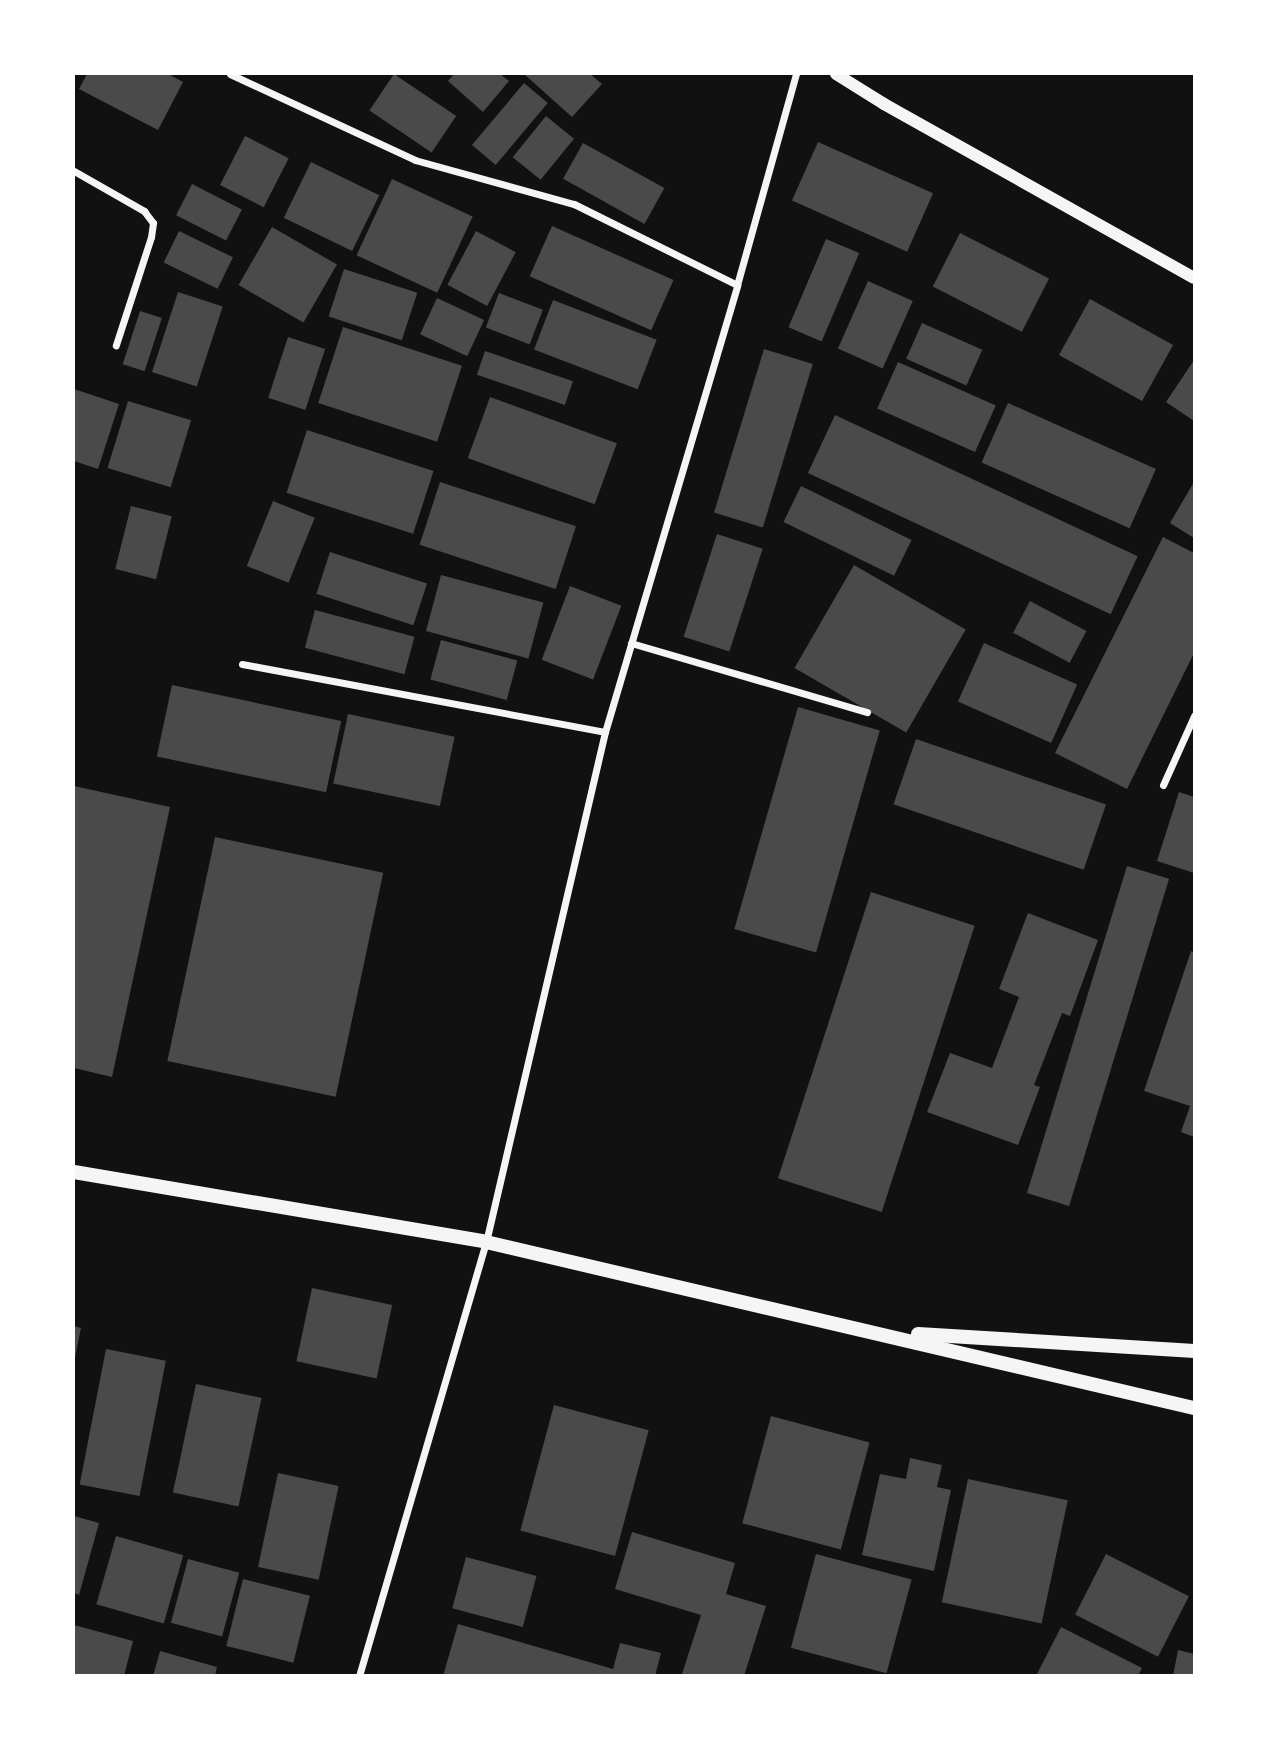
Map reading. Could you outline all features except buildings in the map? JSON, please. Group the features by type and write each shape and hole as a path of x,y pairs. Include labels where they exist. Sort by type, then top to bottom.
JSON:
{"main road":[{"path":"74,1172 486,1242 828,1324 882,1332 1195,1350"},
{"path":"882,1332 1195,1408"}],"street":[{"path":"230,74 415,160 574,204 737,285"},
{"path":"359,1675 486,1242 605,732 737,285 796,74"},
{"path":"836,74 884,104 1195,278"},
{"path":"74,171 144,211 153,223 151,237 116,345"},
{"path":"631,643 867,712"},
{"path":"242,664 605,732"},
{"path":"1163,785 1195,716"}]}
